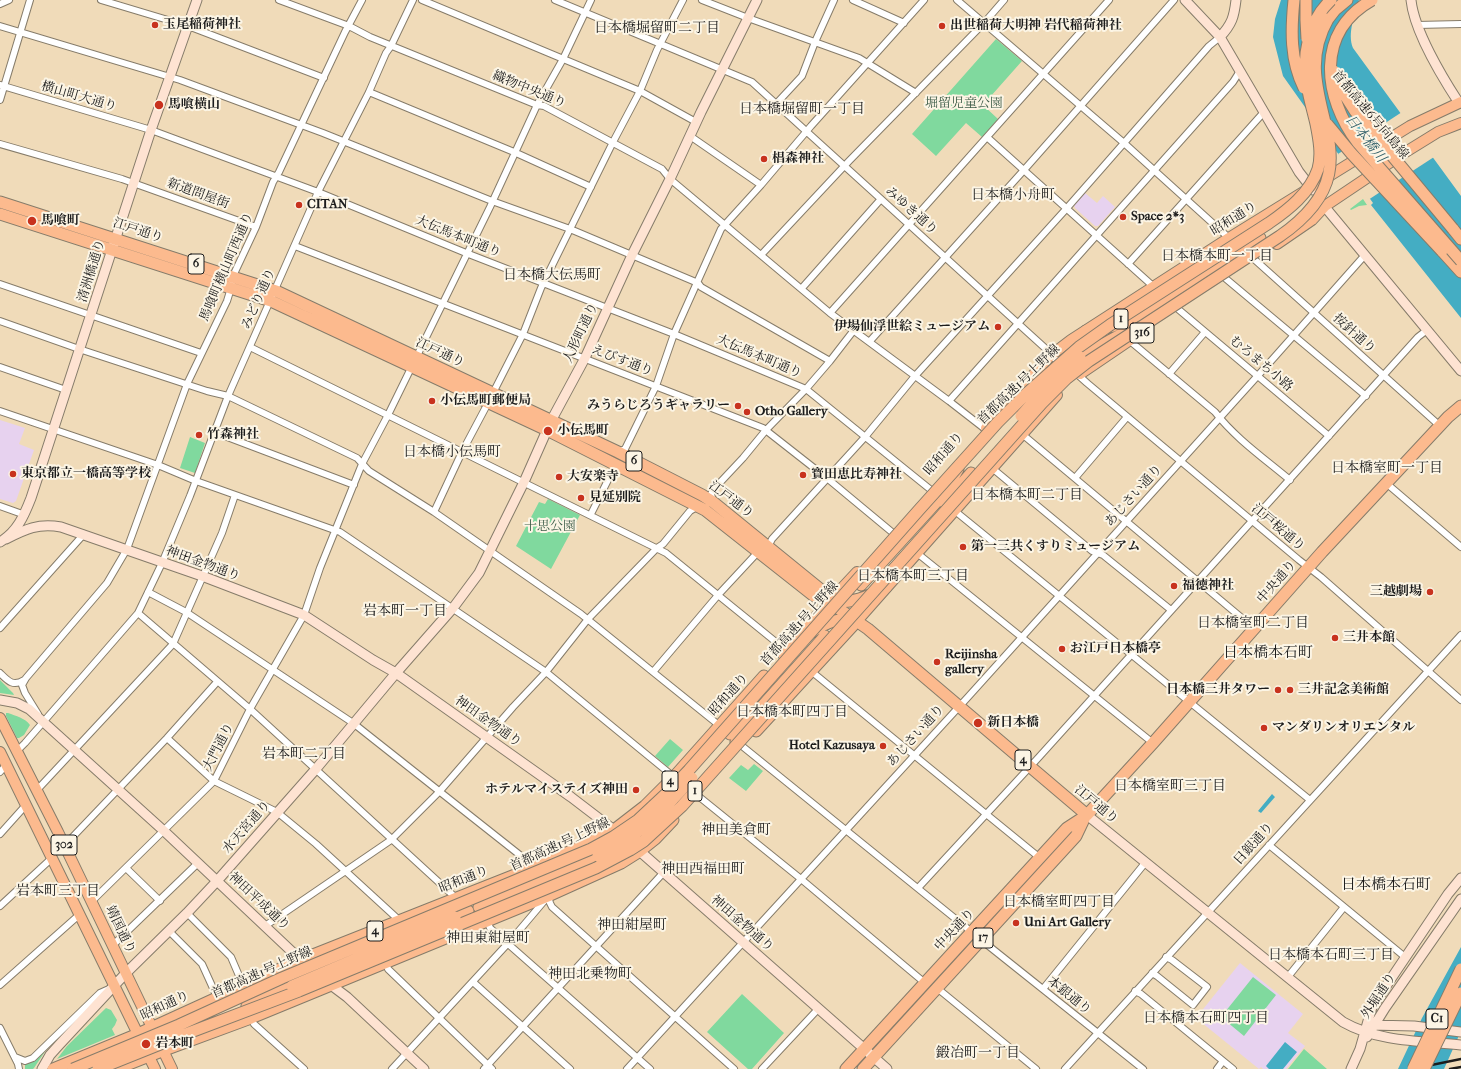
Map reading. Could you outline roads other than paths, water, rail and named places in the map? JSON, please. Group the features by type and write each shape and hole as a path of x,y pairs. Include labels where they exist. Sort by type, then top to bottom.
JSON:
{"highway":[{"path":"1294,0 1292,26 1294,60 1301,82 1313,104 1337,138 1461,272"},
{"name":"首都高速6号向島線","path":"1306,0 1306,29 1308,47 1314,66 1320,77 1357,124 1453,229"},
{"name":"首都高速1号上野線","path":"73,1069 179,1025 282,978 499,889 591,849 627,828 651,809 684,776 918,511 998,422 1027,393 1079,347 1110,325 1279,216 1301,196 1316,175 1320,160 1318,132 1307,86 1306,54 1309,39 1315,23 1331,0"},
{"name":"首都高速1号上野線","path":"98,1069 183,1035 306,989 572,879 615,859 644,841 682,806 1056,389 1083,365 1153,312 1291,228 1306,215 1317,202 1326,183 1330,159 1329,138 1316,81 1316,57 1320,36 1325,24 1335,10 1348,0"},
{"path":"1368,0 1347,18 1336,39 1333,50 1333,61 1338,83 1355,111 1461,239"},
{"path":"1372,0 1362,6 1349,19 1336,41 1330,75 1332,91 1337,107 1348,129 1358,143 1461,262"},
{"path":"968,448 955,476 941,497 864,588 946,501 1044,390 1071,364 1153,312 1260,238 1284,219 1305,197 1316,175"},
{"name":"江戸通り","path":"0,202 232,288 273,296"},
{"name":"江戸通り","path":"0,214 233,276 549,426 616,464 709,506 763,549 820,589 829,602 875,635 1086,815"},
{"path":"1086,331 1113,326 1153,312"},
{"name":"中央通り","path":"846,1069 1068,828 1086,815 1153,743 1308,568 1386,483 1461,406"},
{"name":"江戸通り","path":"549,426 618,452 702,495 709,506"},
{"path":"946,501 967,484 992,468"},
{"path":"829,602 851,602 869,596 886,587"},
{"name":"昭和通り","path":"56,1068 138,1034 300,960 534,867 591,842 614,830 645,806 674,777 790,648 829,602"},
{"path":"790,648 818,628 833,621 846,619 856,621"},
{"name":"4","path":"116,1069 251,1018 548,896 621,863 640,851 659,835 717,774 856,621"},
{"path":"499,889 575,866 598,856 633,836 657,816 674,798 744,717 822,634 748,722 717,774"},
{"path":"701,747 744,717"},
{"name":"中央通り","path":"863,1069 1076,836 1086,815"},
{"path":"553,859 565,859 588,855 628,840"},
{"path":"479,907 529,886 550,882 582,881"},
{"path":"183,1035 292,986 468,911"},
{"name":"C1","path":"1413,1069 1461,969"},
{"name":"C1","path":"1424,1069 1461,993"}],"main road":[{"name":"昭和通り","path":"829,602 893,533 1050,356 1229,238 1410,126 1460,103"},
{"name":"316","path":"856,621 1058,393 1079,375 1312,220 1325,206 1424,140 1438,132 1461,123"},
{"name":"靖国通り","path":"0,718 92,901 162,1051 172,1069"},
{"name":"302","path":"0,752 3,768 26,805 155,1069"}],"street":[{"path":"0,4 9,0"},
{"path":"0,100 2,86 21,32 30,0"},
{"path":"101,0 188,26 324,78"},
{"name":"清洲橋通り","path":"3,540 18,526 25,515 32,498 151,130 197,0"},
{"name":"織物中央通り","path":"279,0 349,26 391,46 537,105 544,106 662,169 670,179 830,313 870,341 985,429"},
{"name":"馬喰町横山町西通り","path":"24,680 107,583 127,549 187,384 232,288 233,276 256,227 273,182 277,177 345,32 362,0"},
{"name":"みどり通り","path":"17,751 138,613 162,563 196,481 228,396 296,246 318,192 369,92 386,53 391,46 413,0"},
{"path":"422,0 640,91 696,122"},
{"name":"みゆき通り","path":"555,0 752,82 1046,348 1050,356 1079,375"},
{"name":"大門通り","path":"92,901 214,781 250,709 304,615 320,568 362,464 388,416 492,201 514,152 537,105 563,59 591,0"},
{"path":"434,512 462,452 523,334 541,288 545,284 570,229 640,91 683,0"},
{"path":"702,0 859,58 916,93"},
{"name":"人形町通り","path":"453,608 479,573 490,551 524,482 549,426 585,358 607,308 696,122 723,71 757,0"},
{"path":"776,104 802,76 815,42 834,0"},
{"path":"853,0 904,22"},
{"path":"618,452 625,448 656,386 674,334 724,224 761,185 924,0"},
{"path":"957,0 1124,143 1229,238"},
{"path":"761,255 984,23 1004,0"},
{"path":"830,313 988,138 1109,0"},
{"path":"870,341 1174,0"},
{"path":"1185,0 1220,37 1299,172 1325,206 1461,371"},
{"path":"653,672 719,594 828,479 915,376 1067,208 1209,46 1229,28 1234,18 1236,0"},
{"path":"1411,0 1413,15 1425,44 1450,89 1460,103"},
{"path":"1417,25 1461,24"},
{"path":"0,26 170,77 344,141 492,201 570,229 698,283 701,287 805,346 830,362"},
{"path":"950,401 1233,82 1240,71"},
{"name":"横山町大通り","path":"2,86 151,130"},
{"path":"369,92 514,152 591,187"},
{"path":"1128,264 1185,198 1264,112"},
{"name":"大伝馬本町通り","path":"151,130 318,192 466,253 674,334 806,389 931,490"},
{"path":"690,136 761,185"},
{"path":"988,138 1154,287"},
{"name":"新道問屋街","path":"0,144 134,183 256,227"},
{"path":"802,288 881,199"},
{"name":"えびす通り","path":"296,246 762,428 828,479 893,533"},
{"name":"あじさい通り","path":"627,1069 1059,596 1365,255"},
{"name":"按針通り","path":"1254,259 1440,426"},
{"path":"1225,278 1366,396"},
{"path":"0,284 92,314 202,353"},
{"name":"むろまち小路","path":"1178,309 1329,436"},
{"path":"0,321 80,349 228,396 357,458 370,471 434,512 588,619 720,726"},
{"path":"265,926 391,840 439,792 546,672 588,619 657,548 663,544 690,511 695,508 709,506 713,490 743,458 766,430 830,362 854,330"},
{"path":"918,888 1030,767 1418,337 1427,330"},
{"path":"1169,374 1205,332"},
{"path":"1130,341 1215,412 1247,444 1290,480"},
{"path":"250,347 388,416 591,514 666,553 790,648"},
{"path":"0,367 66,390"},
{"name":"江戸桜通り","path":"1079,375 1086,383 1308,568 1321,577 1461,700"},
{"path":"0,411 158,465 196,481 340,532 546,672 674,777"},
{"path":"1075,478 1127,416"},
{"path":"214,432 354,484"},
{"path":"1022,434 1255,629"},
{"path":"591,514 616,464"},
{"path":"992,468 1092,551 1103,555 1171,610"},
{"path":"1386,483 1461,547"},
{"path":"37,790 173,644 222,533 235,494"},
{"path":"0,506 25,515"},
{"path":"955,511 1310,800"},
{"name":"神田金物通り","path":"3,540 22,531 41,525 61,527 202,576 304,615 373,660 396,673 571,797 628,840 887,1069"},
{"path":"0,628 84,534"},
{"path":"917,553 1153,743"},
{"path":"148,592 186,612 353,723 534,867"},
{"name":"水天宮通り","path":"42,1069 50,1055 126,973 217,881 315,770 353,723 453,608"},
{"path":"138,613 250,709 391,840 456,898"},
{"name":"日銀通り","path":"1065,1069 1461,635"},
{"path":"811,671 1040,858"},
{"path":"0,673 11,683 15,684 24,680"},
{"path":"24,680 22,685 23,689 43,721"},
{"path":"64,846 167,738 217,682"},
{"name":"神田平成通り","path":"0,700 17,703 24,706 43,721 164,831 300,960 347,997 424,1069"},
{"path":"167,738 214,781 277,812 316,844 400,921"},
{"name":"本銀通り","path":"742,746 1143,1069"},
{"path":"697,795 801,879 925,983"},
{"path":"0,834 26,805"},
{"name":"江戸通り","path":"1086,815 1287,978 1349,1025 1408,1040 1460,1045"},
{"path":"1269,845 1405,957"},
{"path":"0,906 52,858"},
{"path":"1043,989 1145,863"},
{"path":"113,945 198,864"},
{"path":"126,868 160,901"},
{"path":"386,962 388,969 488,1068 558,987 664,872"},
{"name":"外堀通り","path":"1369,1029 1372,1007 1448,894 1461,878"},
{"path":"548,896 552,907 734,1069"},
{"path":"392,1069 509,943 548,896"},
{"name":"外堀通り","path":"1351,1069 1369,1029 1461,899"},
{"path":"1287,978 1344,907"},
{"path":"187,913 231,957 243,985"},
{"path":"0,985 79,915"},
{"path":"487,920 490,928 509,943 650,1069"},
{"path":"169,931 202,964 217,998"},
{"path":"1152,973 1194,1005 1207,987 1166,957"},
{"path":"473,982 570,1069"},
{"path":"15,1057 25,1061 33,1058 100,993 114,986"},
{"path":"937,988 1036,1069"},
{"path":"1135,991 1141,994 1233,1069"},
{"path":"762,1069 819,1008"},
{"path":"251,1018 254,1024 261,1031 304,1069"},
{"name":"江戸通り","path":"1369,1029 1414,1026 1461,1032"},
{"path":"0,1028 15,1057 19,1069"},
{"path":"1217,1069 1224,1061"}],"water":[{"name":"日本橋川","path":"1281,0 1359,0 1351,30 1351,42 1353,48 1461,196 1461,318 1371,205 1373,203 1283,76 1273,37 1275,19"},
{"path":"1272,794 1275,797 1261,813 1258,811"},
{"path":"1461,947 1461,1031 1444,1069 1398,1069 1422,1018"},
{"path":"1285,1042 1297,1052 1283,1069 1269,1069 1266,1066"}],"tunnel":[{"path":"825,626 861,585"}],"railway":[{"path":"1412,1069 1461,1059"},
{"path":"1450,1069 1461,1067"}],"place":[{"name":"玉尾稲荷神社","path":"155,25"},
{"name":"出世稲荷大明神 岩代稲荷神社","path":"942,26"},
{"name":"馬喰横山","path":"159,105"},
{"name":"椙森神社","path":"764,159"},
{"name":"CITAN","path":"299,205"},
{"name":"Space 2*3","path":"1123,217"},
{"name":"馬喰町","path":"32,221"},
{"name":"伊場仙浮世絵ミュージアム","path":"998,327"},
{"name":"小伝馬町郵便局","path":"432,401"},
{"name":"みうらじろうギャラリー","path":"738,406"},
{"name":"Otho Gallery","path":"747,412"},
{"name":"小伝馬町","path":"548,431"},
{"name":"竹森神社","path":"199,435"},
{"name":"東京都立一橋高等学校","path":"13,474"},
{"name":"寳田恵比寿神社","path":"803,475"},
{"name":"大安楽寺","path":"559,477"},
{"name":"見延別院","path":"581,498"},
{"name":"第一三共くすりミュージアム","path":"963,547"},
{"name":"福徳神社","path":"1174,586"},
{"name":"三越劇場","path":"1430,592"},
{"name":"三井本館","path":"1335,638"},
{"name":"お江戸日本橋亭","path":"1062,649"},
{"name":"Reijinsha gallery","path":"937,662"},
{"name":"日本橋三井タワー","path":"1278,690"},
{"name":"三井記念美術館","path":"1290,690"},
{"name":"新日本橋","path":"978,723"},
{"name":"マンダリンオリエンタル","path":"1264,728"},
{"name":"Hotel Kazusaya","path":"883,746"},
{"name":"ホテルマイステイズ神田","path":"636,790"},
{"name":"Uni Art Gallery","path":"1016,923"},
{"name":"岩本町","path":"146,1044"}],"district":[{"name":"日本橋堀留町二丁目","path":"657,29"},
{"name":"日本橋堀留町一丁目","path":"802,110"},
{"name":"日本橋小舟町","path":"1013,196"},
{"name":"日本橋本町一丁目","path":"1217,257"},
{"name":"日本橋大伝馬町","path":"552,276"},
{"name":"日本橋小伝馬町","path":"452,453"},
{"name":"日本橋室町一丁目","path":"1387,469"},
{"name":"日本橋本町二丁目","path":"1027,496"},
{"name":"日本橋本町三丁目","path":"913,577"},
{"name":"岩本町一丁目","path":"405,612"},
{"name":"日本橋室町二丁目","path":"1253,624"},
{"name":"日本橋本石町","path":"1268,653"},
{"name":"日本橋本町四丁目","path":"792,713"},
{"name":"岩本町二丁目","path":"304,755"},
{"name":"日本橋室町三丁目","path":"1170,787"},
{"name":"神田美倉町","path":"736,831"},
{"name":"神田西福田町","path":"703,870"},
{"name":"日本橋本石町","path":"1386,885"},
{"name":"岩本町三丁目","path":"58,892"},
{"name":"日本橋室町四丁目","path":"1059,903"},
{"name":"神田紺屋町","path":"632,926"},
{"name":"神田東紺屋町","path":"488,939"},
{"name":"日本橋本石町三丁目","path":"1331,956"},
{"name":"神田北乗物町","path":"590,975"},
{"name":"日本橋本石町四丁目","path":"1206,1019"},
{"name":"鍛冶町一丁目","path":"978,1054"}],"park label":[{"name":"堀留児童公園","path":"964,104"},
{"name":"十思公園","path":"550,527"}]}
